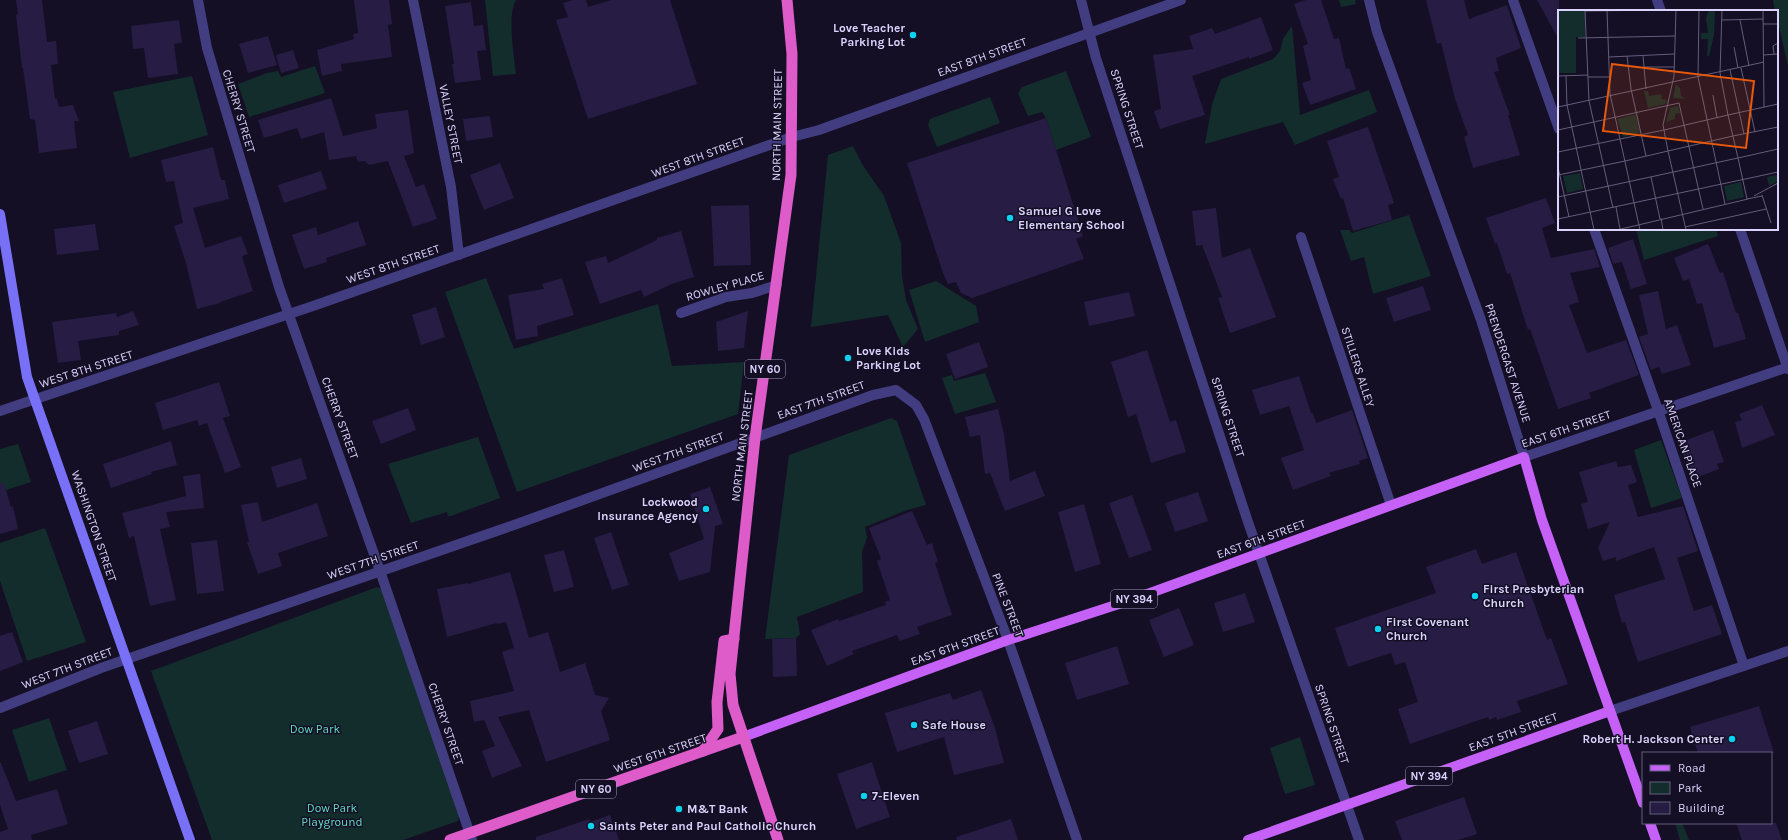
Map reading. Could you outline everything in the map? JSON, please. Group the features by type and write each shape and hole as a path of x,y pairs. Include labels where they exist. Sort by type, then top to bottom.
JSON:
{"highway":[{"name":"NORTH MAIN STREET","path":"778,840 733,705 730,674 755,438 791,176 792,54 787,0"},
{"path":"703,751 718,730 717,702 724,642 734,639"},
{"name":"WEST 6TH STREET","path":"450,840 471,837 743,737"}],"main road":[{"name":"WASHINGTON STREET","path":"0,214 27,377 190,840"},
{"name":"EAST 6TH STREET","path":"743,737 1008,640 1131,600 1524,457"},
{"name":"PRENDERGAST AVENUE","path":"1524,457 1542,520 1642,800"},
{"name":"EAST 5TH STREET","path":"1248,840 1610,711"},
{"path":"1650,824 1656,840"}],"street":[{"name":"CHERRY STREET","path":"198,0 207,48 289,314 380,571 471,837"},
{"name":"VALLEY STREET","path":"413,0 451,187 459,255"},
{"name":"SPRING STREET","path":"1081,0 1088,33 1259,553 1359,840"},
{"name":"EAST 8TH STREET","path":"792,137 819,130 1181,0"},
{"name":"PRENDERGAST AVENUE","path":"1369,0 1377,32 1480,320 1524,457"},
{"path":"1513,0 1558,126"},
{"path":"1657,0 1661,10"},
{"name":"WEST 8TH STREET","path":"0,411 289,314 792,137"},
{"name":"AMERICAN PLACE","path":"1594,230 1658,410 1744,666"},
{"path":"1740,230 1788,367"},
{"name":"STILLERS ALLEY","path":"1301,237 1391,506"},
{"name":"ROWLEY PLACE","path":"681,313 726,297 752,293 777,285"},
{"name":"EAST 6TH STREET","path":"1524,457 1658,410 1788,367"},
{"name":"EAST 7TH STREET","path":"755,438 873,395 896,390"},
{"name":"PINE STREET","path":"896,390 916,405 924,419 1008,640 1077,840"},
{"name":"WEST 7TH STREET","path":"0,708 127,659 514,525 755,438"},
{"name":"EAST 5TH STREET","path":"1610,711 1788,651"}],"green space":[{"path":"485,0 516,0 513,7 512,25 516,74 493,76"},
{"path":"1339,0 1355,0 1356,4 1341,7"},
{"path":"1773,0 1788,0 1788,66 1778,22 1778,10 1775,10"},
{"path":"1292,26 1300,115 1369,90 1377,112 1295,145 1283,122 1205,144 1212,105 1221,79 1273,59 1280,51 1283,39"},
{"path":"315,66 325,93 249,117 238,84 267,73 278,71 281,77"},
{"path":"1066,71 1091,137 1056,150 1046,118 1042,112 1028,116 1018,93 1022,87"},
{"path":"192,76 208,135 130,158 113,92"},
{"path":"990,97 1000,123 937,147 928,125 930,119"},
{"path":"853,146 862,164 884,196 901,243 902,276 906,300 918,329 903,347 888,315 811,327 828,155"},
{"path":"1409,215 1431,276 1373,294 1364,257 1351,261 1340,230 1349,230 1352,233"},
{"path":"1636,230 1716,230 1718,236 1644,260"},
{"path":"486,278 514,349 658,304 672,366 744,362 738,414 517,492 445,292"},
{"path":"936,281 976,306 979,322 925,342 909,290"},
{"path":"985,373 996,402 955,414 942,378 952,375 954,381"},
{"path":"891,418 897,421 926,505 907,510 865,527 867,537 862,552 863,592 797,617 800,634 796,638 765,639 789,455"},
{"path":"478,437 500,498 451,516 448,516 447,512 411,523 388,464"},
{"path":"1661,440 1682,498 1651,508 1634,450"},
{"path":"18,444 31,482 0,492 0,449"},
{"path":"45,528 86,642 27,661 0,581 0,543"},
{"name":"Dow Park","path":"377,587 384,590 460,810 458,821 403,840 212,840 151,671"},
{"path":"49,718 67,770 29,782 12,730"},
{"path":"1300,737 1315,785 1285,794 1270,748"},
{"path":"1675,824 1682,824 1689,840 1680,840"}],"building":[{"path":"16,0 42,0 47,42 56,41 58,64 51,65 55,99 57,99 59,107 73,105 79,121 74,121 77,148 39,153 35,120 30,119 22,68 16,15 18,14"},
{"path":"354,0 389,0 392,24 388,25 392,57 341,64 342,71 322,76 317,50 354,39 353,34 358,33"},
{"path":"573,0 586,0 588,7 611,0 670,0 697,84 588,119 556,20 568,17 563,3"},
{"path":"1306,0 1321,0 1334,39 1339,38 1346,69 1349,68 1356,89 1310,105 1302,83 1311,80 1303,46 1308,44 1294,4"},
{"path":"1426,0 1464,0 1469,19 1507,5 1521,48 1496,58 1499,71 1494,72 1510,115 1508,115 1520,155 1473,168 1464,137 1468,135 1455,99 1441,43 1437,44"},
{"path":"1537,0 1559,0 1558,38"},
{"path":"471,2 474,26 483,25 486,50 477,51 481,80 455,83 452,64 454,64 445,6"},
{"path":"1261,17 1273,50 1249,59 1249,57 1192,76 1205,115 1160,129 1154,111 1161,109 1153,55 1193,49 1189,36 1212,28 1215,34"},
{"path":"179,20 182,43 174,44 178,74 148,78 144,48 133,49 131,26"},
{"path":"268,36 277,65 248,73 239,44"},
{"path":"293,50 299,68 281,73 276,55"},
{"path":"331,98 343,136 377,128 375,114 408,110 414,153 404,156 416,187 424,184 437,219 413,227 388,161 369,165 365,161 358,162 356,156 329,160 324,132 301,139 297,128 264,138 258,120"},
{"path":"490,116 493,137 466,141 463,119"},
{"path":"1046,118 1083,236 1076,239 1084,259 972,298 961,293 956,282 948,284 943,273 907,163"},
{"path":"1368,127 1394,203 1388,205 1392,220 1353,231 1343,198 1341,199 1333,179 1339,177 1327,141"},
{"path":"213,147 221,180 225,180 229,199 193,208 205,248 241,236 248,254 242,256 253,291 220,303 197,309 186,263 174,226 183,223 174,181 166,182 161,160"},
{"path":"500,163 514,198 484,210 470,175"},
{"path":"321,171 327,189 284,203 278,185"},
{"path":"1546,198 1555,223 1542,228 1551,258 1594,249 1600,267 1570,273 1579,302 1569,305 1587,353 1626,340 1639,375 1589,393 1591,398 1558,409 1530,329 1528,330 1510,273 1507,274 1497,243 1495,244 1486,218"},
{"path":"749,205 751,265 714,266 711,206"},
{"path":"1216,208 1222,258 1250,248 1276,317 1230,333 1218,298 1222,297 1202,245 1196,246 1192,211"},
{"path":"358,221 366,245 326,258 327,262 304,269 292,235 316,227 318,235"},
{"path":"95,224 99,250 57,255 54,229"},
{"path":"681,231 694,277 672,284 644,297 641,290 600,304 585,262 606,256 608,263 657,240 657,238"},
{"path":"1633,239 1647,284 1631,289 1622,262 1613,264 1608,248"},
{"path":"1708,244 1720,273 1723,272 1746,339 1714,348 1702,303 1697,304 1689,279 1683,281 1674,258"},
{"path":"562,278 574,315 537,326 538,336 516,340 508,295 544,289 542,284"},
{"path":"1423,286 1431,310 1394,322 1386,298"},
{"path":"1658,291 1666,329 1677,325 1691,365 1662,374 1659,367 1651,370 1639,337 1648,334 1639,295"},
{"path":"1129,292 1135,316 1089,326 1084,302"},
{"path":"436,307 445,337 421,345 412,315"},
{"path":"133,311 139,325 119,331 119,335 78,341 81,360 58,363 52,322 116,313 117,317"},
{"path":"748,311 744,348 718,351 716,322"},
{"path":"979,342 988,367 955,379 946,354"},
{"path":"1147,350 1170,422 1176,420 1186,452 1151,463 1136,414 1128,417 1111,362"},
{"path":"1299,376 1311,413 1313,413 1316,423 1352,410 1368,458 1359,461 1360,464 1329,473 1331,476 1293,490 1281,458 1304,450 1289,406 1260,415 1252,390"},
{"path":"219,382 230,416 223,418 241,467 225,473 207,423 199,426 197,420 163,430 155,403"},
{"path":"1762,405 1775,435 1742,448 1735,422 1742,420 1739,414"},
{"path":"408,408 416,430 381,444 372,421"},
{"path":"998,409 1004,434 1010,481 1035,471 1045,496 1005,511 990,473 985,474 980,435 970,437 965,417"},
{"path":"1713,430 1724,462 1717,464 1719,469 1693,479 1679,443"},
{"path":"171,441 177,465 151,472 152,474 111,488 103,464"},
{"path":"301,458 307,479 277,488 271,467"},
{"path":"1616,461 1618,467 1631,465 1637,482 1628,485 1638,517 1683,506 1698,551 1677,558 1694,611 1712,605 1722,634 1638,662 1625,622 1622,623 1614,595 1665,579 1654,547 1616,561 1616,557 1603,561 1598,548 1610,522 1588,529 1581,504 1588,502 1579,472"},
{"path":"200,474 204,508 166,512 170,527 160,529 176,600 150,606 134,536 129,538 122,513 186,496 183,476"},
{"path":"4,483 11,507 13,506 18,529 0,534 0,484"},
{"path":"710,487 723,524 715,526 710,572 679,581 669,553 704,539 690,494"},
{"path":"1198,492 1208,521 1175,532 1165,503"},
{"path":"1132,495 1152,550 1129,558 1109,503"},
{"path":"258,502 262,522 317,503 328,536 278,553 282,566 258,574 247,542 249,542 241,505"},
{"path":"1084,504 1101,564 1075,572 1058,512"},
{"path":"912,511 927,545 932,543 938,562 935,563 952,615 917,627 920,634 900,641 897,635 852,651 854,654 827,666 811,630 838,619 839,621 886,605 885,602 890,600 877,561 881,559 869,528"},
{"path":"611,532 629,585 612,590 594,538"},
{"path":"217,540 224,591 197,594 191,543"},
{"path":"1476,549 1482,564 1516,552 1547,640 1551,638 1568,684 1517,701 1521,712 1497,720 1496,717 1489,720 1488,717 1410,744 1398,709 1418,702 1405,662 1395,665 1391,653 1348,667 1335,628 1436,593 1426,567"},
{"path":"564,550 574,587 554,592 544,555"},
{"path":"510,572 529,638 548,632 560,672 585,663 595,695 609,698 601,711 610,740 546,762 529,710 498,717 522,766 492,778 482,751 495,746 484,720 474,722 470,701 514,691 502,652 514,648 506,622 497,623 447,637 437,589 468,584"},
{"path":"1245,593 1255,622 1223,632 1214,603"},
{"path":"1179,608 1194,645 1164,657 1149,620"},
{"path":"12,632 23,662 0,671 0,636"},
{"path":"796,638 797,676 773,677 772,639"},
{"path":"1117,646 1129,684 1077,700 1065,663"},
{"path":"981,690 995,728 1004,763 954,775 944,737 897,752 885,713 950,693 953,700"},
{"name":"Robert H. Jackson Center","path":"1759,706 1774,753 1698,752 1690,727"},
{"path":"97,721 108,754 79,763 68,731"},
{"name":"7-Eleven","path":"872,762 890,817 856,829 837,774"},
{"path":"0,763 16,801 57,789 68,824 31,835 32,840 0,840 0,832 8,829 0,805"},
{"path":"1464,797 1477,834 1458,840 1402,840 1395,821"},
{"name":"Saints Peter and Paul Catholic Church","path":"610,815 619,840 536,840 536,837 589,819 590,822"},
{"path":"1011,819 1018,840 957,840 956,837"},
{"path":"1776,823 1782,840 1742,840 1736,824"}],"place":[{"name":"Love Teacher Parking Lot","path":"913,35"},
{"name":"Samuel G Love Elementary School","path":"1010,218"},
{"name":"Love Kids Parking Lot","path":"848,358"},
{"name":"Lockwood Insurance Agency","path":"706,509"},
{"name":"First Presbyterian Church","path":"1475,596"},
{"name":"First Covenant Church","path":"1378,629"},
{"name":"Safe House","path":"914,725"},
{"name":"Robert H. Jackson Center","path":"1732,739"},
{"name":"7-Eleven","path":"864,796"},
{"name":"M&T Bank","path":"679,809"},
{"name":"Saints Peter and Paul Catholic Church","path":"591,826"}],"park label":[{"name":"Dow Park Playground","path":"332,815"}]}
